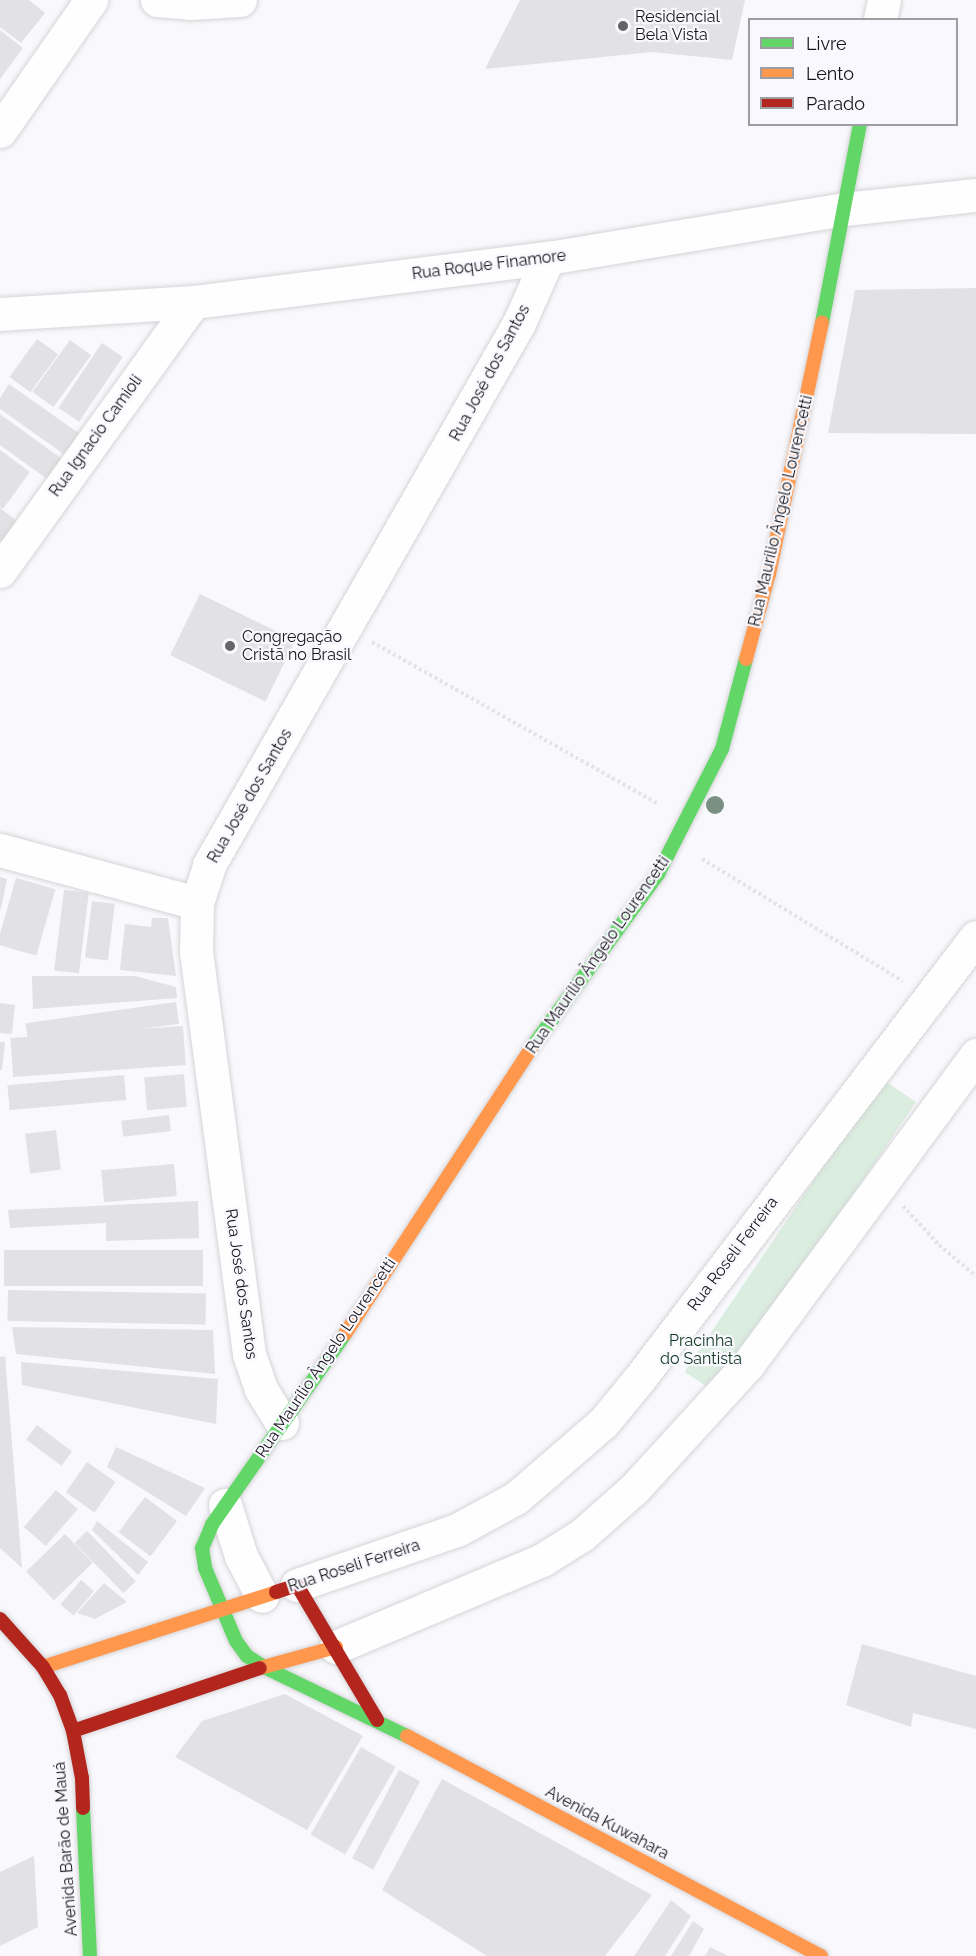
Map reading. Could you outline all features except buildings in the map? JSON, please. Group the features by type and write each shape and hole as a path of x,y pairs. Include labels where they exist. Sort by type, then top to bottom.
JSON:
{"street":[{"path":"0,131 91,0"},
{"path":"157,0 190,3 240,0"},
{"path":"880,18 884,0"},
{"name":"Rua Maurílio Ângelo Lourencetti","path":"222,1609 206,1568 202,1548 212,1525 282,1422 337,1347 540,1035 658,874 688,820 722,749 769,574 807,399 860,126"},
{"name":"Rua Roque Finamore","path":"0,314 193,302 548,258 844,209 976,195"},
{"name":"Rua José dos Santos","path":"282,1422 261,1389 249,1354 196,953 197,903 209,865 519,323 548,258"},
{"name":"Rua Ignacio Camioli","path":"0,571 193,302"},
{"path":"0,850 197,903"},
{"name":"Rua Roseli Ferreira","path":"43,1666 297,1585 457,1530 516,1498 603,1423 640,1378 976,937"},
{"path":"73,1731 264,1667 336,1647 542,1560 582,1535 636,1488 749,1363 976,1054"},
{"path":"225,1505 241,1556 262,1596"},
{"path":"297,1585 336,1647 377,1720"},
{"name":"Avenida Kuwahara","path":"222,1609 240,1647 264,1667 377,1720 821,1956"},
{"name":"Avenida Barão de Mauá","path":"0,1619 43,1666 60,1695 73,1731 81,1778 90,1956"}],"path":[{"path":"346,628 688,820"},
{"path":"675,843 930,997"},
{"path":"882,1183 939,1245 976,1276"}],"green space":[{"name":"Pracinha do Santista","path":"882,1079 916,1102 719,1395 685,1372"}],"traffic: fast":[{"path":"822,323 860,126"},
{"path":"532,1047 658,874 722,749 746,659"},
{"path":"345,1334 212,1525 202,1548 205,1568 236,1641 247,1656 264,1667 407,1736"},
{"path":"83,1808 90,1956"}],"traffic: slow":[{"path":"746,659 769,574 822,323"},
{"path":"345,1334 532,1047"},
{"path":"43,1667 276,1592"},
{"path":"260,1668 336,1647"},
{"path":"407,1736 821,1956"}],"traffic: jam":[{"path":"276,1592 297,1585 377,1720"},
{"path":"0,1619 43,1667 60,1695 73,1731 82,1778 83,1808"},
{"path":"73,1731 260,1668"}],"place":[{"name":"Residencial Bela Vista","path":"623,26"},
{"name":"Congregação Cristã no Brasil","path":"230,646"}]}
